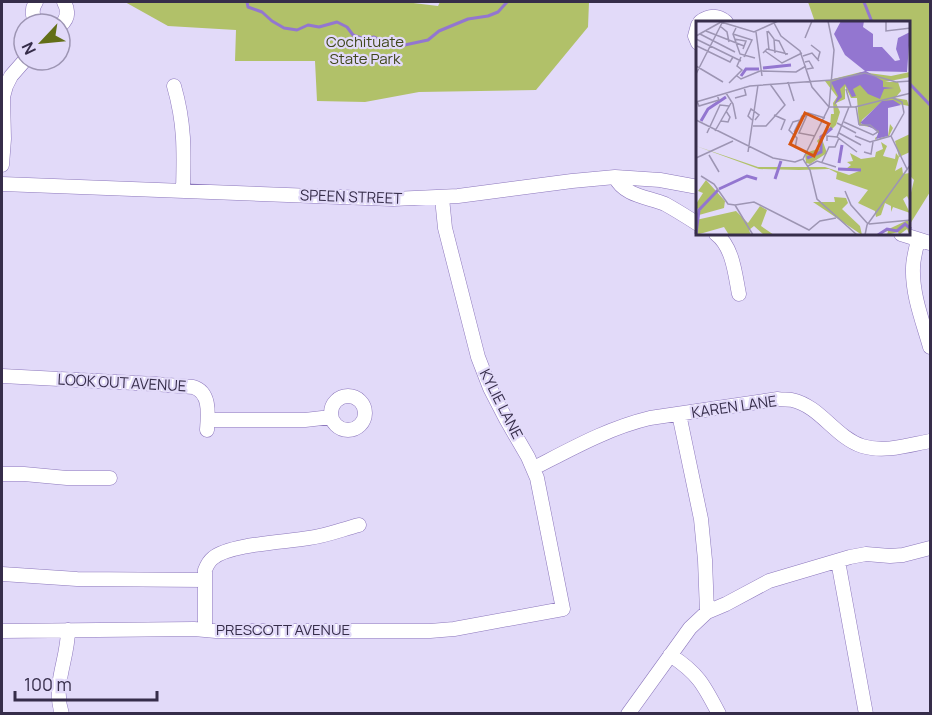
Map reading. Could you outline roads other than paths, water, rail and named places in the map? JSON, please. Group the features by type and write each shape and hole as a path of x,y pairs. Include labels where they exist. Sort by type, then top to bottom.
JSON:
{"street":[{"path":"702,21 710,17 724,21"},
{"path":"2,165 3,97 6,86 14,72"},
{"path":"174,86 184,135 183,191"},
{"path":"615,177 626,190 665,205 696,223"},
{"name":"SPEEN STREET","path":"2,184 370,199 442,198 615,177 660,180 696,187"},
{"name":"KYLIE LANE","path":"442,198 445,228 478,357 497,402 534,468 563,609"},
{"path":"718,236 728,252 739,294"},
{"path":"907,236 924,242 913,269 916,299 930,347"},
{"name":"LOOK OUT AVENUE","path":"2,376 198,388 205,397 208,411 207,425 331,417"},
{"name":"KAREN LANE","path":"534,468 617,427 650,418 763,401 792,400 804,405 850,441 863,446 891,448 930,441"},
{"path":"679,414 701,519 706,612"},
{"path":"2,474 110,478"},
{"path":"205,629 205,575 209,561 214,556 258,545 311,538 359,525"},
{"path":"628,714 690,628 706,612 769,581 838,561 866,554 903,555 930,548"},
{"path":"838,561 866,714"},
{"path":"2,574 99,579 205,575"},
{"name":"PRESCOTT AVENUE","path":"2,631 442,630 563,609"},
{"path":"62,714 58,691 68,630"},
{"path":"670,655 693,671 719,714"}],"waterway":[{"path":"247,2 248,7 262,12 284,28 297,30 308,25 319,27 337,22 347,27 353,35 364,39 374,37 391,45 400,46 428,40 439,31 468,19 498,12 507,2"},
{"path":"864,2 872,21"},
{"path":"911,85 930,105"}],"park label":[{"name":"Cochituate State Park","path":"365,50"}]}
